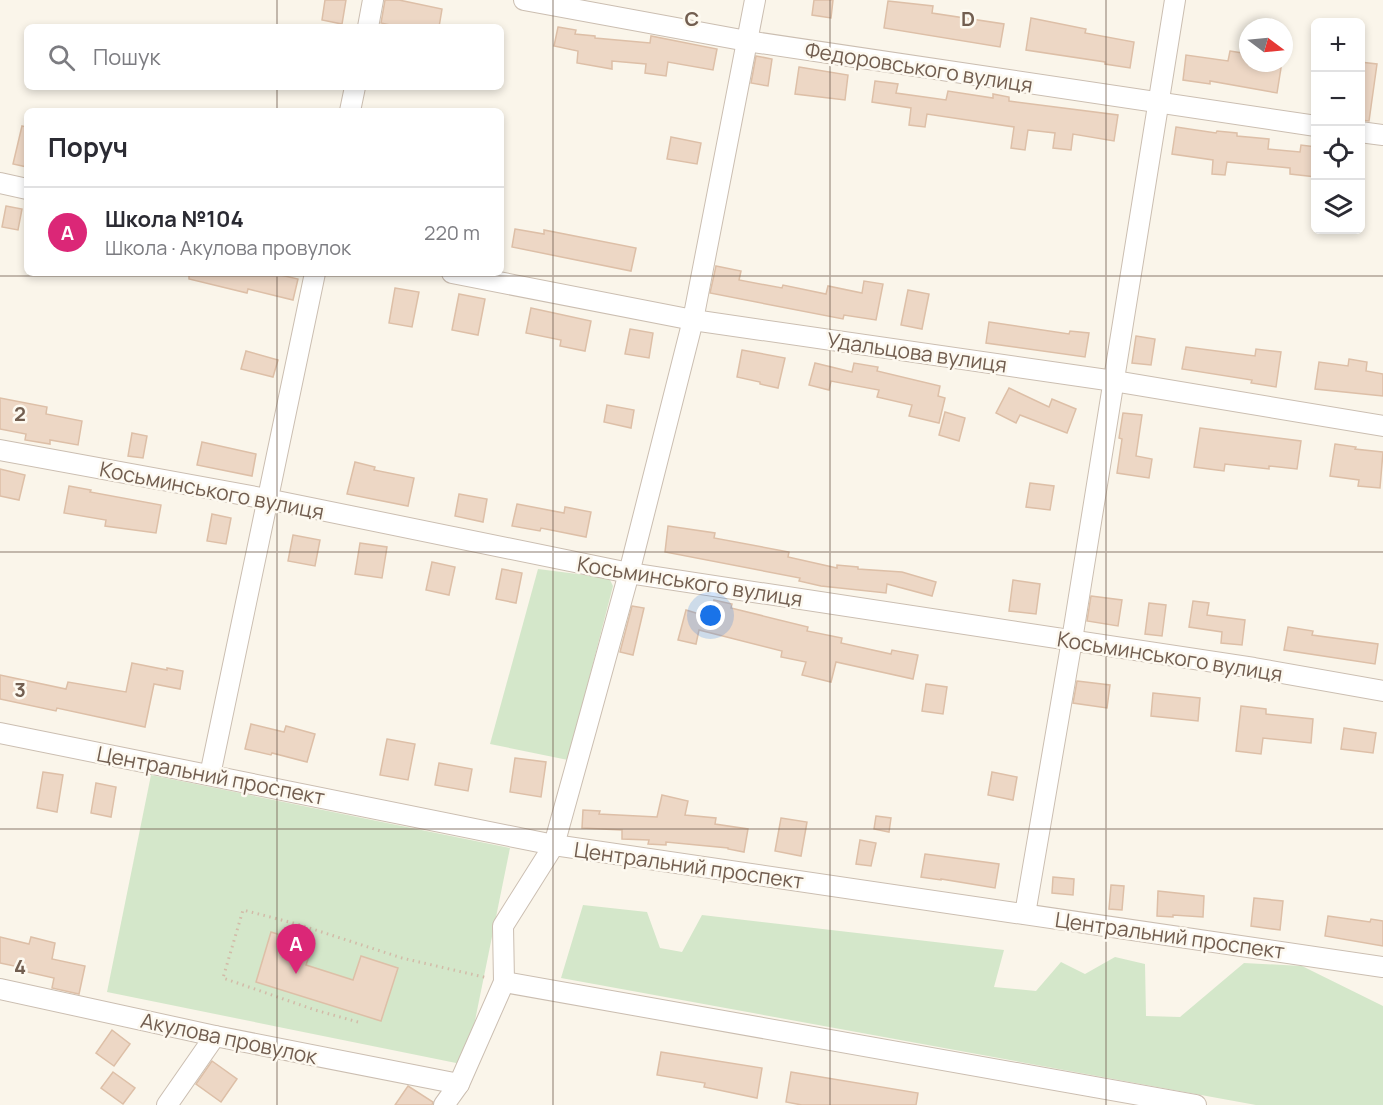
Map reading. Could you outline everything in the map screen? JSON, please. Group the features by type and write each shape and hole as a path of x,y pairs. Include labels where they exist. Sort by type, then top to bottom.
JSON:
{"street":[{"path":"369,24 373,0"},
{"name":"Федоровського вулиця","path":"524,0 747,41 1311,125"},
{"path":"444,1105 459,1084 504,982 503,926 554,845 629,573 693,320 755,0"},
{"path":"1025,914 1072,640 1175,0"},
{"path":"351,108 354,90"},
{"path":"1365,133 1383,135"},
{"path":"0,183 24,188"},
{"path":"210,775 314,276"},
{"name":"Удальцова вулиця","path":"467,276 693,320 1114,381 1383,426"},
{"name":"Косьминського вулиця","path":"0,450 267,499 629,573 1072,640 1383,691"},
{"name":"Центральний проспект","path":"0,733 554,845 1383,967"},
{"path":"504,982 1196,1105"},
{"name":"Акулова провулок","path":"0,989 459,1084"},
{"path":"166,1105 215,1035"}],"path":[{"path":"358,1022 315,1010 222,978 243,910 297,924 402,958 504,982"}],"green space":[{"path":"538,569 609,578 613,586 568,760 490,744"},
{"path":"151,775 510,848 466,1065 107,992"},
{"path":"583,905 647,912 660,948 682,952 702,915 1004,950 994,987 1036,991 1061,962 1085,974 1115,957 1145,964 1146,1016 1180,1017 1244,963 1302,966 1383,1006 1383,1105 1256,1105 561,978"}],"building":[{"path":"325,0 346,0 342,24 322,20"},
{"path":"385,0 399,0 442,9 440,24 381,23"},
{"path":"814,0 833,0 831,18 812,15"},
{"path":"888,1 933,6 932,13 1004,24 1000,47 884,28"},
{"path":"1031,18 1086,29 1085,33 1134,42 1130,68 1026,50"},
{"path":"558,27 576,30 575,34 595,36 595,38 650,43 651,36 717,49 713,70 668,62 666,76 645,73 646,64 612,61 612,69 577,63 578,51 554,46"},
{"path":"1230,51 1239,52 1239,72 1280,72 1277,93 1210,81 1210,84 1183,80 1186,55 1228,61"},
{"path":"756,56 772,59 768,86 751,83"},
{"path":"1365,63 1377,64 1369,121 1365,121"},
{"path":"799,67 848,75 845,100 795,94"},
{"path":"875,81 898,84 896,93 946,100 948,91 993,98 993,94 1009,97 1009,101 1118,115 1114,141 1073,134 1071,150 1053,148 1055,133 1028,130 1025,150 1011,148 1014,127 927,114 925,127 909,125 911,108 872,102"},
{"path":"22,126 24,126 24,166 13,164"},
{"path":"1176,127 1216,133 1217,131 1237,133 1237,136 1269,139 1268,149 1300,152 1301,145 1311,146 1311,176 1290,174 1290,168 1227,162 1225,175 1212,174 1213,160 1172,154"},
{"path":"671,137 701,143 697,164 667,159"},
{"path":"6,206 22,209 18,230 2,227"},
{"path":"515,229 544,234 544,230 636,248 631,271 512,247"},
{"path":"716,266 741,271 739,280 782,288 783,285 826,294 828,286 862,293 864,281 883,284 876,320 844,315 843,319 710,293"},
{"path":"189,276 285,276 298,279 293,300 248,289 247,293 189,279"},
{"path":"395,288 419,292 412,327 389,323"},
{"path":"908,290 929,294 922,329 901,325"},
{"path":"459,294 485,299 478,335 452,330"},
{"path":"531,308 591,321 585,351 560,346 561,340 526,333"},
{"path":"989,322 1069,334 1070,331 1089,333 1085,357 986,343"},
{"path":"630,329 653,333 649,358 625,354"},
{"path":"1136,336 1155,339 1151,365 1132,363"},
{"path":"1186,347 1255,356 1256,349 1281,352 1276,387 1251,383 1252,380 1182,369"},
{"path":"742,350 785,358 778,388 737,377"},
{"path":"246,351 278,360 273,377 241,369"},
{"path":"1349,359 1367,362 1366,371 1383,374 1383,396 1315,389 1319,362 1348,366"},
{"path":"815,363 852,372 854,363 878,367 877,371 940,386 938,396 945,398 939,423 909,416 912,405 877,397 879,390 831,381 829,390 809,385"},
{"path":"1009,388 1049,407 1052,399 1076,409 1067,433 1020,415 1016,423 996,413"},
{"path":"0,398 47,407 46,414 82,421 78,445 50,440 50,444 25,440 26,434 0,429"},
{"path":"607,405 634,410 631,428 604,422"},
{"path":"945,412 965,418 959,441 939,435"},
{"path":"1123,413 1142,415 1136,456 1152,459 1149,478 1117,473"},
{"path":"1200,428 1301,441 1297,469 1269,466 1269,469 1225,464 1224,471 1194,467"},
{"path":"132,433 147,436 143,458 128,456"},
{"path":"202,442 256,454 252,476 197,465"},
{"path":"1335,444 1383,452 1380,488 1358,486 1359,480 1330,476"},
{"path":"355,462 375,467 374,470 414,478 408,506 347,494"},
{"path":"0,469 25,475 19,500 0,496"},
{"path":"1030,483 1054,486 1050,510 1026,507"},
{"path":"69,486 161,505 156,533 105,526 106,520 64,513"},
{"path":"459,494 487,499 483,522 455,516"},
{"path":"517,504 564,513 565,507 591,512 586,537 541,528 540,531 512,526"},
{"path":"212,514 231,518 226,544 207,541"},
{"path":"668,526 715,533 714,538 789,552 788,557 837,568 837,565 902,572 936,582 932,596 887,584 886,593 821,586 799,581 800,578 665,552"},
{"path":"293,535 320,540 315,566 288,561"},
{"path":"360,543 387,547 382,578 355,574"},
{"path":"432,562 455,567 449,595 426,590"},
{"path":"502,569 522,573 516,603 496,599"},
{"path":"1013,580 1040,584 1036,614 1009,611"},
{"path":"1091,596 1122,600 1118,626 1087,621"},
{"path":"714,600 732,604 731,608 808,627 807,631 842,638 841,643 891,654 892,650 918,655 913,679 836,662 831,682 802,675 806,662 781,657 782,651 699,630 696,644 678,640 686,610 709,617"},
{"path":"1193,601 1209,603 1207,615 1245,620 1242,645 1221,643 1222,632 1189,627"},
{"path":"1149,603 1166,605 1162,636 1145,634"},
{"path":"632,606 644,608 633,655 620,652"},
{"path":"1288,627 1313,631 1312,635 1378,644 1375,664 1284,650"},
{"path":"132,663 183,671 180,689 154,684 145,727 57,708 56,711 0,699 0,675 66,689 68,682 126,692"},
{"path":"1077,681 1110,685 1107,708 1073,703"},
{"path":"926,684 947,687 943,714 922,711"},
{"path":"1153,693 1200,698 1198,721 1151,716"},
{"path":"1241,706 1266,709 1266,714 1313,719 1311,743 1263,738 1261,754 1236,751"},
{"path":"251,724 284,732 286,726 315,734 307,762 245,749"},
{"path":"1344,728 1376,733 1373,753 1341,749"},
{"path":"387,739 415,744 408,780 380,775"},
{"path":"515,758 546,762 541,797 510,792"},
{"path":"439,763 472,769 468,791 435,785"},
{"path":"43,772 63,775 57,812 37,808"},
{"path":"992,772 1017,777 1013,800 988,795"},
{"path":"96,783 116,787 111,817 91,813"},
{"path":"662,795 688,801 685,815 716,818 715,824 748,829 744,852 728,848 666,842 666,845 648,844 649,840 622,839 622,830 582,828 583,810 600,811 599,814 657,817"},
{"path":"876,816 891,818 889,832 874,829"},
{"path":"781,818 807,822 801,856 775,851"},
{"path":"860,840 876,843 871,866 856,864"},
{"path":"925,854 999,864 995,888 921,877"},
{"path":"1053,877 1074,879 1073,895 1052,893"},
{"path":"1111,885 1124,886 1122,910 1109,909"},
{"path":"1158,891 1204,896 1203,917 1157,916"},
{"path":"1254,898 1283,901 1280,930 1251,926"},
{"path":"1328,916 1370,922 1371,919 1383,921 1383,946 1325,936"},
{"path":"271,932 313,945 306,965 353,980 361,956 398,968 381,1021 256,982"},
{"path":"0,937 29,944 31,937 55,943 52,959 85,966 79,994 52,988 54,978 0,963"},
{"path":"112,1030 130,1044 114,1066 96,1053"},
{"path":"661,1052 762,1068 757,1098 704,1087 705,1083 657,1075"},
{"path":"212,1061 237,1079 221,1102 196,1084"},
{"path":"113,1072 135,1088 123,1104 101,1088"},
{"path":"791,1072 918,1093 916,1105 802,1105 786,1102"},
{"path":"408,1086 433,1102 432,1105 395,1105"}],"place":[{"name":"Школа №104","path":"296,974"}]}
